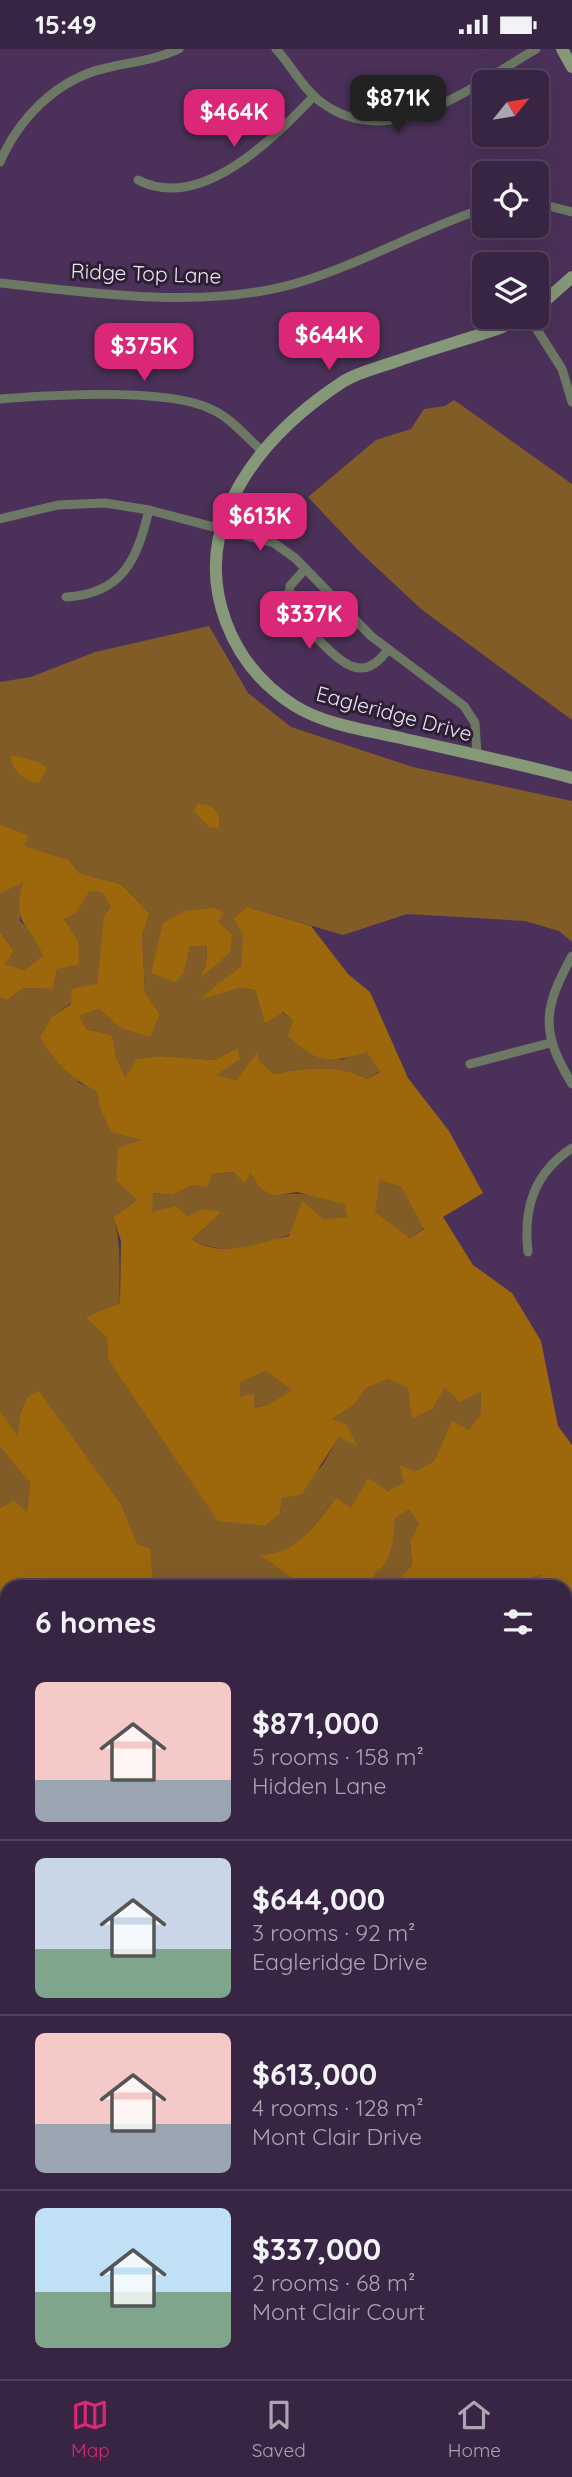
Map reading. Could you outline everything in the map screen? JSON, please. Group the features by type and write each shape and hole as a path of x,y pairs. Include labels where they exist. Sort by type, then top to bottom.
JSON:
{"main road":[{"path":"562,49 572,68"},
{"path":"549,297 572,277"},
{"name":"Eagleridge Drive","path":"497,329 352,377 316,403 262,451 238,485 220,528 215,565 217,593 223,614 242,655 273,690 301,709 341,724 572,778"}],"street":[{"path":"0,162 17,128 36,107 52,95 96,71 147,61 179,49"},
{"path":"276,49 314,96 338,112 377,122 400,120 428,110 536,49"},
{"path":"138,180 169,188 219,174 262,148 314,96"},
{"path":"549,206 572,212"},
{"name":"Ridge Top Lane","path":"0,283 177,297 246,294 317,277 472,213"},
{"path":"537,329 562,369 572,402"},
{"path":"0,399 96,394 194,403 222,415 262,451"},
{"path":"0,519 28,510 74,503 105,503 149,510 274,543 305,569 354,621 464,706 475,723 477,755"},
{"path":"66,597 98,591 124,572 137,553 149,510"},
{"path":"305,569 290,586 290,604 298,618 336,658 351,667 363,668 378,661 388,649"},
{"path":"572,956 549,1005 551,1043 572,1084"},
{"path":"470,1064 551,1043"},
{"path":"528,1252 525,1221 533,1191 550,1166 572,1148"}],"shaded area":[{"path":"454,400 572,484 572,720 421,609 358,550 308,497 376,440 411,429 424,409 445,406"},
{"path":"209,626 248,693 291,727 413,767 572,801 572,942 559,931 525,921 407,914 343,935 247,907 241,966 200,999 240,988 255,990 265,1024 282,1012 341,1060 367,1051 380,1071 367,1079 333,1069 274,1074 259,1061 258,1054 236,1080 215,1075 237,1048 215,1060 160,1056 138,1059 125,1079 115,1058 112,1035 86,1029 80,1016 99,1009 121,1027 160,1014 145,992 142,935 148,912 121,884 79,873 69,860 23,846 28,835 0,824 0,682 31,677 95,652","holes":["218,922 230,953 201,976 206,964 207,945 190,946 184,973 151,973 156,958"]},
{"path":"11,755 39,762 47,768 39,783 19,774 13,766"},
{"path":"198,804 210,805 219,815 219,828 209,827 194,811"},
{"path":"0,824 28,835 24,846 69,860 79,873 121,884 149,913 142,935 145,992 160,1014 150,1037 121,1028 99,1009 80,1016 86,1029 112,1035 116,1058 125,1078 137,1059 160,1056 215,1060 237,1048 240,1059 216,1075 236,1080 258,1052 259,1061 274,1074 333,1069 367,1079 380,1072 367,1052 324,1059 307,1052 288,1036 293,1021 283,1012 265,1024 255,990 240,988 198,1000 241,966 243,935 234,919 247,907 311,926 348,974 370,992 408,1078 449,1131 483,1193 443,1217 473,1265 512,1293 541,1341 558,1426 572,1445 572,1580 538,1580 542,1574 525,1580 398,1580 412,1565 410,1541 419,1524 409,1510 395,1518 389,1556 375,1573 374,1580 293,1580 260,1555 273,1554 295,1544 313,1527 336,1497 351,1508 368,1478 387,1491 404,1482 400,1465 415,1472 434,1461 452,1420 469,1430 481,1413 481,1391 460,1402 445,1387 433,1408 412,1419 408,1388 388,1379 365,1389 353,1406 332,1419 347,1425 357,1446 339,1437 302,1494 282,1498 280,1514 265,1526 218,1521 108,1360 107,1338 85,1317 120,1303 121,1241 113,1217 137,1200 116,1180 118,1148 142,1140 111,1132 99,1105 97,1092 64,1069 40,1037 53,1016 71,1004 72,989 97,984 104,917 111,907 102,892 90,891 76,913 64,920 78,940 79,964 57,969 52,989 24,988 7,1000 0,998 0,932 14,951 5,964 24,970 43,955 20,915 23,882 0,894","holes":["234,1172 245,1184 250,1172 260,1188 272,1196 297,1192 344,1204 347,1217 324,1220 302,1201 289,1236 227,1249 203,1245 192,1239 222,1212 202,1209 188,1217 176,1206 152,1212 153,1193 173,1195 192,1185 207,1187 212,1174","380,1180 401,1187 424,1229 410,1238 375,1212","266,1371 292,1390 269,1404 254,1408 254,1393 240,1397 240,1383"]},
{"path":"23,881 20,921 34,934 43,955 24,970 4,964 14,951 0,932 0,894"},
{"path":"90,891 102,891 111,907 103,932 97,984 53,1016 78,1082 97,1092 99,1105 144,1140 137,1200 113,1217 119,1249 120,1303 85,1317 107,1338 108,1360 218,1520 265,1526 280,1514 282,1498 322,1466 339,1436 355,1445 332,1419 353,1406 365,1389 388,1379 408,1388 433,1408 445,1386 481,1390 481,1413 469,1430 452,1420 434,1461 405,1482 351,1508 336,1497 314,1526 295,1543 274,1554 261,1555 294,1580 150,1580 121,1504 39,1392 27,1397 20,1414 19,1437 0,1413 0,998 7,1000 24,988 51,989 57,969 78,940 63,921 76,913"},
{"path":"215,908 224,913 218,922 232,934 230,953 200,978 206,964 207,946 190,946 184,973 175,982 151,973 163,923 185,911"},
{"path":"250,1171 260,1188 272,1196 300,1194 326,1198 344,1204 347,1217 249,1247 230,1249 210,1247 192,1239 221,1213 188,1218 152,1213 152,1193 173,1195 192,1185 207,1186 211,1174"},
{"path":"380,1179 401,1187 424,1228 410,1238 374,1212"},
{"path":"266,1371 293,1390 269,1404 253,1408 253,1393 240,1398 240,1383"},
{"path":"39,1391 121,1504 137,1544 150,1549 152,1580 0,1580 0,1508 14,1500 27,1512 30,1483 0,1447 0,1411 18,1436 20,1414 27,1397"},
{"path":"0,1447 30,1483 27,1512 14,1500 0,1508"},
{"path":"409,1510 419,1524 410,1542 412,1565 398,1580 374,1580 375,1572 393,1540 395,1518"},
{"path":"543,1573 538,1580 524,1580"}]}
